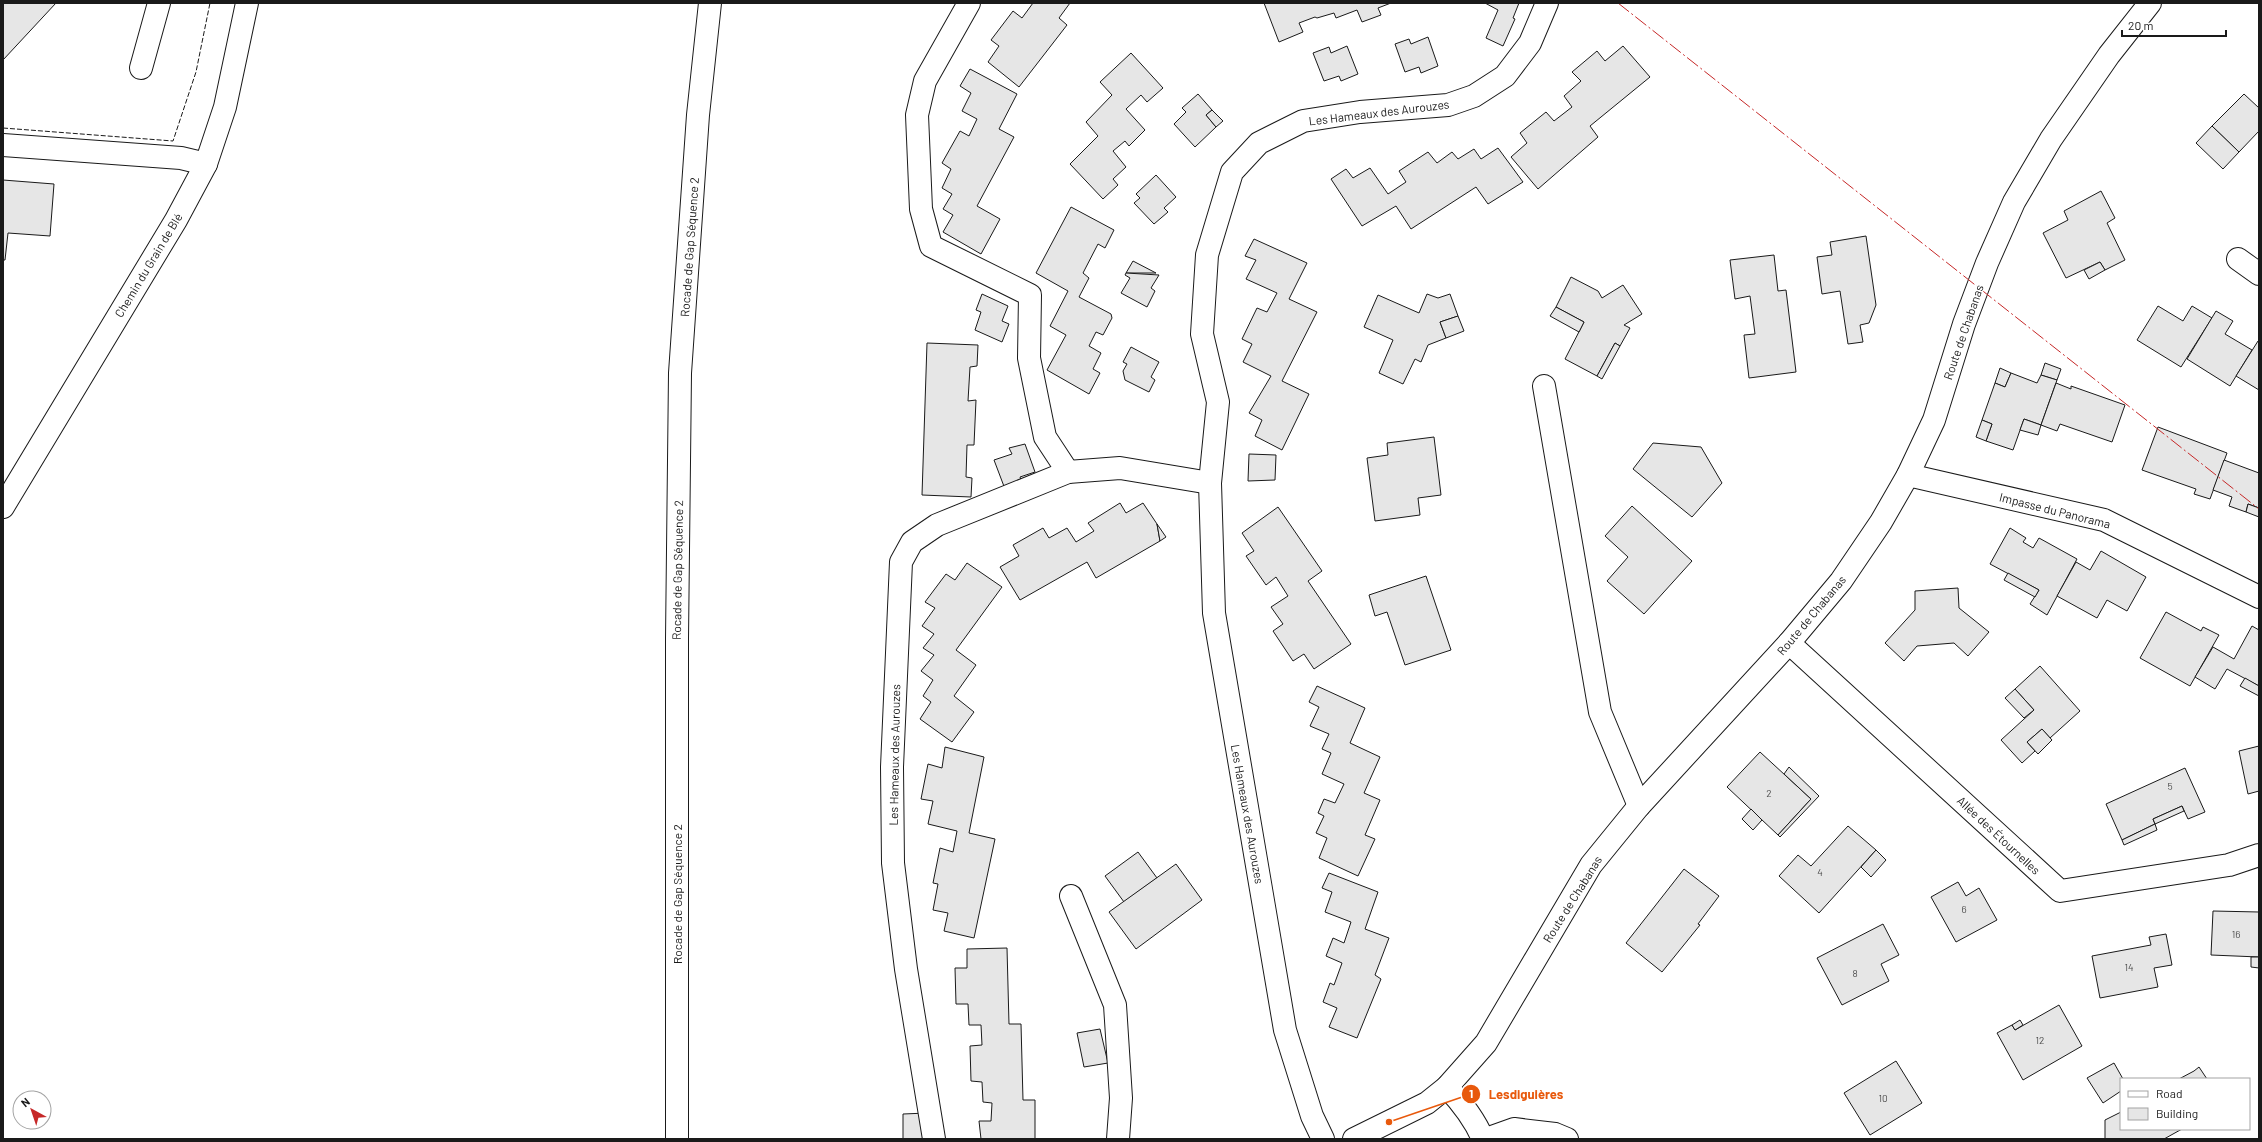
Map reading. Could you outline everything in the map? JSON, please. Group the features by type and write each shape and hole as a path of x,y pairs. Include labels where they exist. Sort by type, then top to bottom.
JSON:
{"street":[{"path":"141,68 159,3"},
{"name":"Chemin du Grain de Blé","path":"3,507 176,220 206,164 225,107 247,3"},
{"name":"Rocade de Gap Séquence 2","path":"677,1139 676,638 680,373 698,115 710,3"},
{"path":"969,3 925,81 918,115 922,209 931,246 1030,296 1029,358 1045,437 1068,472"},
{"name":"Les Hameaux des Aurouzes","path":"1322,1139 1310,1108 1285,1030 1214,613 1210,483 1218,402 1202,334 1207,255 1232,172 1259,142 1303,121 1360,112 1448,104 1474,96 1505,76 1530,43 1547,3"},
{"name":"Route de Chabanas","path":"1354,1139 1427,1103 1447,1087 1486,1043 1591,865 1638,806 1789,643 1841,581 1881,522 1908,475 1934,420 1964,324 1987,263 2014,202 2051,139 2109,55 2150,3"},
{"path":"3,145 181,158 206,164"},
{"path":"2238,259 2259,274"},
{"path":"1544,386 1600,712 1638,806"},
{"name":"Les Hameaux des Aurouzes","path":"934,1139 906,969 893,863 892,767 901,562 912,542 937,525 1068,472 1120,468 1210,483"},
{"name":"Impasse du Panorama","path":"1908,475 2104,520 2259,597"},
{"name":"Allée des Étournelles","path":"1789,643 2060,891 2228,865 2259,855"},
{"path":"1072,896 1115,1005 1121,1098 1118,1139"},
{"path":"1447,1087 1466,1108 1483,1139"},
{"path":"1486,1139 1514,1129 1555,1134 1566,1139"}],"building":[{"path":"3,3 56,3 3,60"},
{"path":"1033,3 1070,3 1059,18 1067,25 1019,87 988,62 999,46 991,40 1013,11 1022,18"},
{"path":"1264,3 1391,3 1378,8 1381,15 1362,22 1357,10 1336,18 1334,13 1317,18 1315,17 1299,23 1303,32 1279,42"},
{"path":"1485,3 1519,3 1513,18 1515,19 1503,46 1486,38 1498,10"},
{"path":"1428,37 1438,66 1421,73 1419,67 1405,72 1395,44 1409,39 1411,44"},
{"path":"1347,46 1358,74 1341,81 1339,76 1324,81 1313,53 1329,47 1331,53"},
{"path":"1623,46 1650,77 1590,126 1598,137 1538,189 1511,157 1527,143 1520,133 1546,112 1554,121 1572,107 1564,96 1581,81 1572,72 1597,51 1605,61"},
{"path":"1131,53 1163,88 1147,102 1141,95 1126,109 1145,130 1129,146 1125,141 1113,151 1126,167 1113,179 1118,185 1103,199 1070,164 1098,136 1086,122 1112,95 1100,82"},
{"path":"970,69 1017,94 999,129 1014,137 977,206 1000,219 981,254 943,232 953,215 943,209 952,194 942,188 951,169 942,163 960,131 969,136 977,119 962,111 971,93 960,86"},
{"path":"1198,94 1212,110 1206,115 1216,127 1195,147 1174,124 1186,112 1182,108"},
{"path":"2244,94 2259,108 2259,131 2239,152 2212,126"},
{"path":"1212,110 1223,121 1216,127 1206,115"},
{"path":"2212,126 2239,152 2223,169 2196,143"},
{"path":"1498,148 1523,182 1488,204 1476,187 1411,229 1396,206 1362,226 1331,179 1346,169 1353,178 1370,168 1388,194 1406,182 1399,171 1428,152 1437,163 1452,152 1458,159 1474,149 1481,159"},
{"path":"1156,175 1176,197 1164,208 1168,212 1154,224 1134,203 1140,198 1136,194"},
{"path":"3,180 54,184 50,236 8,233 5,260 3,260"},
{"path":"2101,191 2115,218 2107,223 2125,260 2105,270 2100,262 2066,278 2043,233 2068,220 2064,211"},
{"path":"1071,207 1114,230 1105,248 1098,244 1083,273 1089,278 1079,297 1111,314 1112,318 1103,335 1096,332 1089,346 1101,353 1093,369 1100,373 1089,394 1047,370 1066,335 1050,326 1068,291 1036,273"},
{"path":"1866,236 1876,305 1869,323 1860,325 1863,342 1848,344 1840,291 1822,294 1817,257 1832,255 1830,242"},
{"path":"1254,239 1307,263 1289,299 1317,312 1282,381 1309,394 1282,450 1255,436 1262,420 1249,413 1271,376 1243,362 1252,344 1242,339 1257,308 1267,312 1277,293 1246,279 1256,260 1245,256"},
{"path":"1774,255 1778,291 1786,290 1796,372 1749,378 1744,335 1755,334 1750,296 1735,299 1730,260"},
{"path":"1133,261 1156,273 1126,273"},
{"path":"2100,262 2105,270 2089,279 2084,270"},
{"path":"1126,273 1159,275 1151,288 1155,291 1147,307 1121,293 1130,278 1125,275"},
{"path":"1571,277 1598,291 1602,298 1623,285 1642,314 1624,325 1630,328 1620,346 1615,343 1597,376 1565,359 1584,322 1556,307"},
{"path":"982,294 1008,306 1002,321 1009,324 1002,342 975,330 981,312 976,310"},
{"path":"1427,294 1438,298 1450,294 1458,316 1440,322 1446,338 1428,345 1421,362 1415,359 1403,384 1379,373 1393,340 1364,327 1378,295 1419,313"},
{"path":"2158,306 2183,321 2192,306 2212,318 2181,367 2137,340"},
{"path":"1556,307 1584,322 1579,332 1550,316"},
{"path":"2216,311 2233,321 2225,334 2252,350 2230,386 2187,359"},
{"path":"1458,316 1464,331 1446,338 1440,322"},
{"path":"2259,341 2259,390 2236,376"},
{"path":"927,343 978,345 977,366 970,367 968,401 976,400 974,445 967,445 966,477 972,478 971,497 922,495"},
{"path":"1615,343 1620,346 1602,379 1597,376"},
{"path":"1131,347 1159,362 1151,377 1155,380 1149,392 1125,380 1123,371 1127,364 1123,362"},
{"path":"2045,363 2061,369 2057,380 2041,375"},
{"path":"2000,368 2011,373 2005,387 1995,383"},
{"path":"2011,373 2037,383 2041,375 2057,380 2041,425 2024,419 2013,450 1986,441 1992,424 1982,420 1995,383 2005,387"},
{"path":"2056,383 2071,389 2071,386 2125,405 2112,442 2060,424 2057,431 2041,425"},
{"path":"2024,419 2041,425 2038,435 2020,430"},
{"path":"1982,420 1992,424 1986,441 1976,437"},
{"path":"2158,427 2227,453 2210,499 2194,494 2196,489 2142,470"},
{"path":"1434,437 1441,495 1418,498 1420,515 1375,521 1367,458 1388,455 1387,443"},
{"path":"1653,443 1701,447 1722,483 1692,517 1633,469"},
{"path":"1025,444 1035,472 1020,477 1022,483 1005,489 994,460 1012,454 1009,448"},
{"path":"1249,454 1276,455 1275,480 1248,481"},
{"path":"2224,460 2259,473 2259,508 2248,504 2246,512 2229,506 2232,497 2213,490"},
{"path":"1120,503 1126,513 1143,503 1157,524 1160,541 1096,578 1087,562 1020,600 1000,567 1019,556 1013,545 1043,528 1049,538 1067,528 1076,542 1094,531 1088,523"},
{"path":"2248,504 2259,508 2259,517 2246,512"},
{"path":"1632,506 1692,561 1644,614 1607,581 1628,557 1605,536"},
{"path":"1278,507 1322,571 1308,581 1351,644 1314,669 1304,654 1293,661 1273,631 1283,624 1271,607 1288,596 1276,577 1266,585 1246,556 1254,551 1242,533"},
{"path":"1157,524 1166,537 1160,541"},
{"path":"2010,528 2026,538 2023,542 2033,548 2039,538 2077,559 2047,615 2030,604 2039,590 1990,564"},
{"path":"2101,551 2146,577 2127,611 2107,600 2097,618 2057,596 2076,562 2090,570"},
{"path":"967,563 1002,587 956,650 976,665 954,696 974,712 952,742 920,719 931,702 923,696 933,680 921,671 934,655 923,648 934,634 922,626 935,608 925,602 946,574 955,580"},
{"path":"2008,573 2039,590 2035,597 2004,580"},
{"path":"1426,576 1451,650 1405,665 1387,612 1375,616 1369,595"},
{"path":"1958,588 1959,608 1989,632 1968,656 1954,643 1917,646 1904,661 1885,643 1915,610 1915,591"},
{"path":"2166,612 2201,631 2203,627 2219,635 2190,686 2140,658"},
{"path":"2252,626 2259,630 2259,686 2227,669 2215,689 2195,677 2213,647 2234,659"},
{"path":"2040,666 2080,711 2050,738 2042,729 2027,742 2035,751 2022,763 2001,740 2034,710 2015,689"},
{"path":"2245,678 2259,686 2259,696 2240,686"},
{"path":"1317,686 1365,708 1350,743 1380,757 1364,793 1380,800 1365,835 1375,839 1358,876 1319,858 1327,838 1316,833 1324,816 1318,813 1324,799 1335,803 1344,784 1322,774 1331,753 1322,749 1329,734 1310,726 1319,707 1309,702"},
{"path":"2015,689 2034,710 2024,718 2005,698"},
{"path":"2042,729 2052,740 2038,754 2027,742"},
{"path":"2259,746 2259,791 2248,794 2239,751"},
{"path":"945,747 984,757 969,833 995,839 974,938 944,931 948,913 933,910 938,884 933,883 940,848 953,852 957,831 928,824 933,801 921,799 928,764 942,768"},
{"path":"1760,752 1811,799 1778,835 1727,787"},
{"path":"1789,767 1819,796 1780,837 1778,835 1811,799 1784,774"},
{"path":"2185,768 2205,812 2188,819 2182,806 2153,819 2155,824 2122,840 2106,804"},
{"path":"2182,806 2184,811 2155,824 2153,819"},
{"path":"1751,809 1762,820 1753,830 1742,819"},
{"path":"2155,824 2157,830 2124,845 2122,840"},
{"path":"1848,826 1876,850 1819,913 1779,876 1798,855 1811,866"},
{"path":"1876,850 1886,860 1871,877 1861,867"},
{"path":"1138,852 1157,878 1124,902 1105,876"},
{"path":"1176,864 1202,900 1136,949 1109,912"},
{"path":"1684,869 1719,896 1698,924 1700,925 1662,972 1626,943"},
{"path":"1329,873 1378,892 1365,929 1389,938 1375,975 1381,979 1357,1038 1329,1027 1337,1008 1323,1002 1330,983 1334,985 1342,963 1326,956 1333,938 1344,943 1351,922 1325,912 1332,892 1322,888"},
{"path":"1958,882 1966,896 1979,888 1997,920 1956,942 1931,897"},
{"path":"2213,911 2259,912 2259,957 2211,955"},
{"path":"1883,924 1899,955 1881,964 1889,981 1842,1005 1817,958"},
{"path":"2166,934 2172,965 2154,968 2158,987 2100,998 2092,956 2151,945 2149,937"},
{"path":"1007,948 1009,1024 1021,1024 1023,1100 1035,1100 1035,1139 981,1139 979,1121 991,1121 992,1103 983,1102 982,1082 971,1081 970,1046 982,1045 981,1025 969,1025 968,1004 956,1004 955,968 967,968 967,949"},
{"path":"2251,957 2259,957 2259,968 2251,967"},
{"path":"2059,1005 2082,1046 2023,1080 1997,1033 2012,1025 2015,1030"},
{"path":"2020,1020 2023,1025 2015,1030 2012,1025"},
{"path":"1100,1029 1108,1063 1084,1067 1077,1033"},
{"path":"1896,1061 1922,1103 1870,1135 1844,1093"},
{"path":"2114,1063 2122,1078 2120,1078 2120,1092 2103,1103 2087,1078"},
{"path":"2199,1067 2206,1078 2181,1078"},
{"path":"2120,1112 2120,1130 2180,1130 2164,1139 2105,1139 2105,1120"},
{"path":"927,1113 928,1139 903,1139 903,1114"}],"fence":[{"path":"3,128 173,141 196,72 210,3"}],"power":[{"path":"1618,3 2259,509"}],"place":[{"name":"Lesdiguières","path":"1389,1122"}]}
